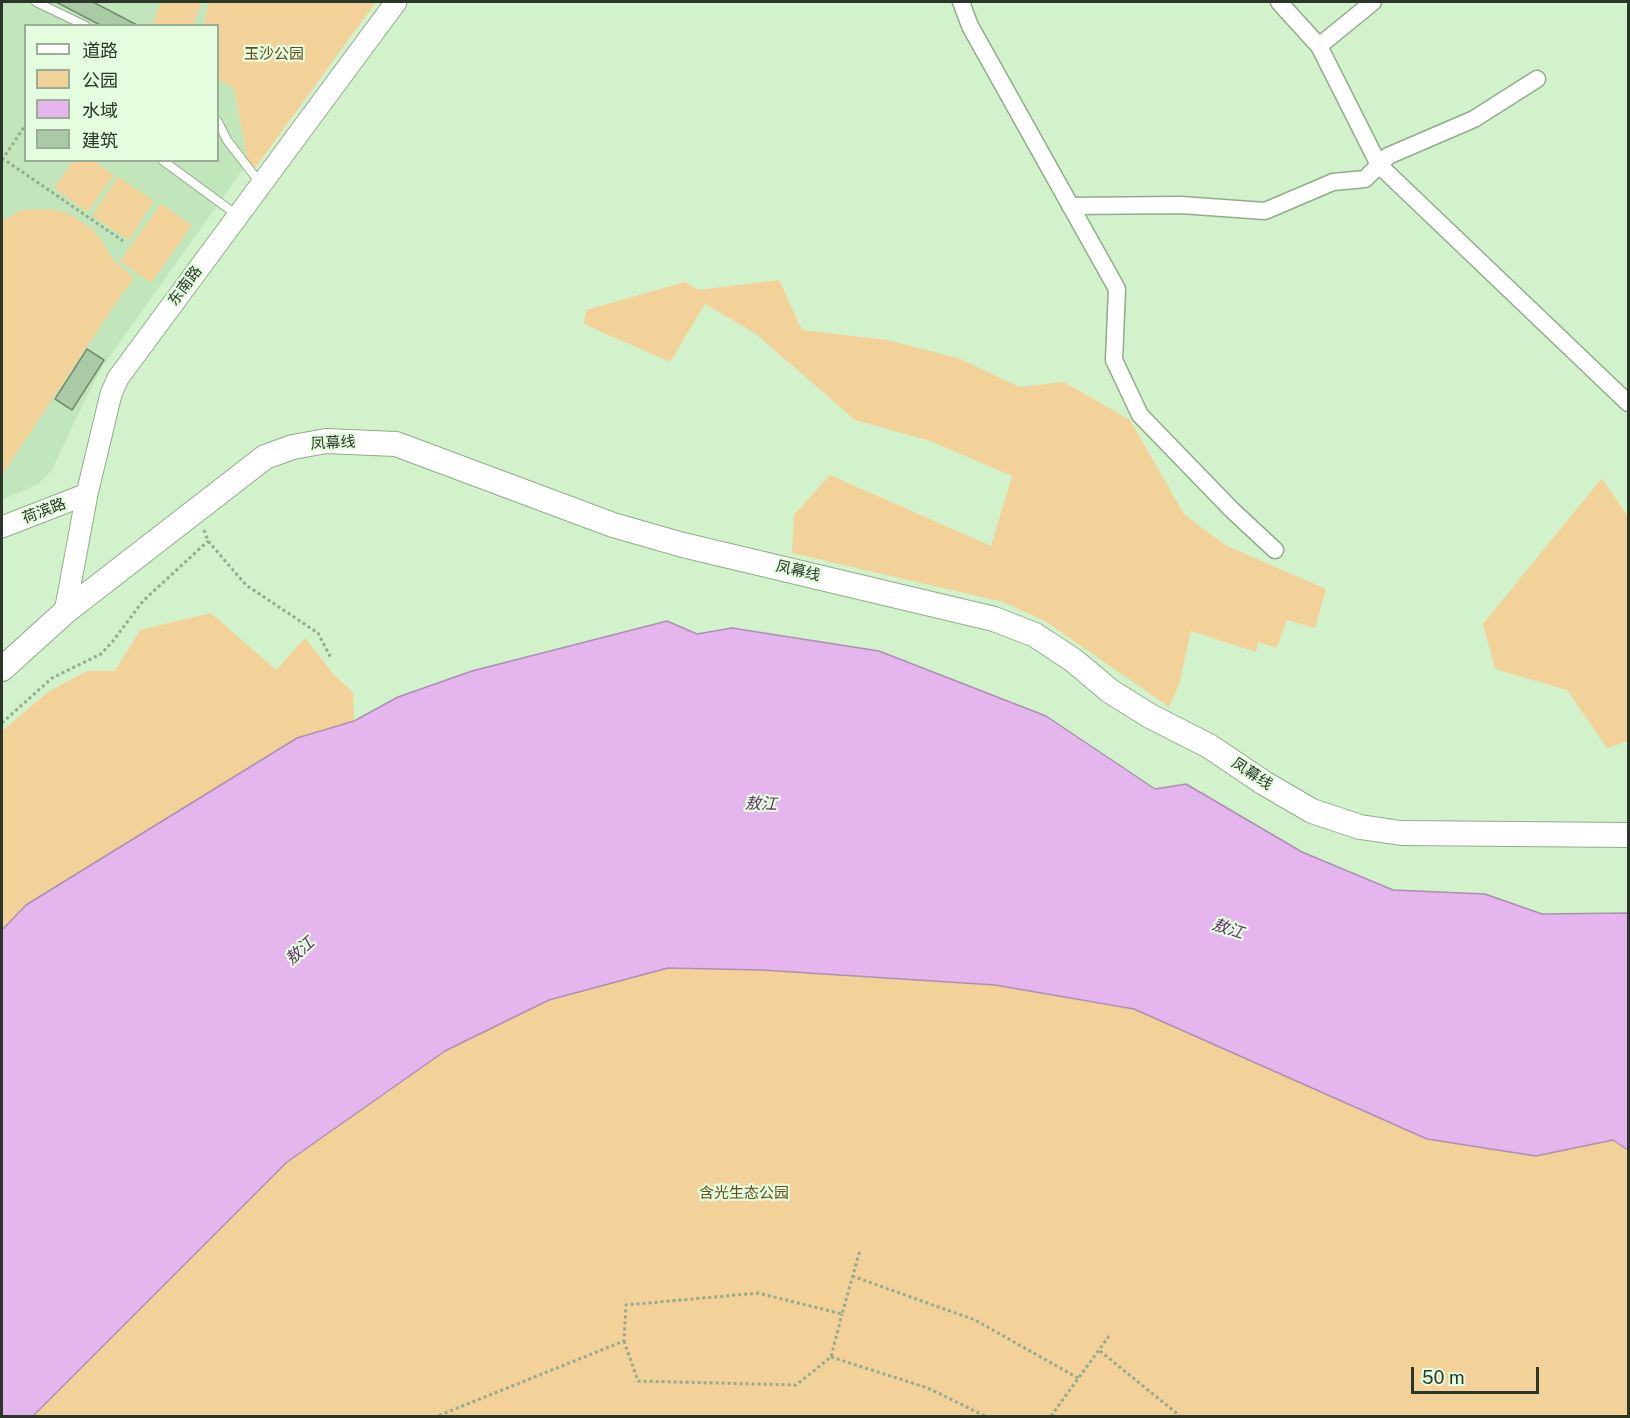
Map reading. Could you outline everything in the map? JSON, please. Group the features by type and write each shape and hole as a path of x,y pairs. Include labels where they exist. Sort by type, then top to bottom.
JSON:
{"main road":[{"name":"凤幕线","path":"2,669 65,612 265,458 293,447 326,441 396,444 613,525 683,545 994,619 1035,635 1074,660 1110,691 1150,717 1209,746 1264,783 1312,811 1360,827 1401,832 1629,835"}],"street":[{"name":"东南路","path":"65,612 87,494 111,394 118,378 396,2"},
{"path":"961,2 970,26 1117,289 1114,360 1140,415 1232,510 1275,550"},
{"path":"1279,2 1319,46 1379,165 1629,402"},
{"path":"1319,46 1373,2"},
{"path":"1070,206 1181,205 1266,211 1333,182 1365,179 1388,156 1474,119 1537,79"},
{"name":"荷滨路","path":"2,527 87,494"}],"lane":[{"path":"36,2 82,24"},
{"path":"219,124 228,140 261,184"},
{"path":"165,162 238,215"}],"path":[{"path":"24,127 2,159 123,241"},
{"path":"199,507 201,524 208,542 246,585 318,633 332,658"},
{"path":"2,723 52,678 101,654 143,601 208,542"},
{"path":"842,1314 758,1293 626,1305 624,1341 638,1380 796,1385 831,1357 860,1250"},
{"path":"852,1276 975,1320 1078,1378"},
{"path":"1052,1416 1109,1336"},
{"path":"440,1416 624,1341"},
{"path":"1100,1351 1180,1416"},
{"path":"831,1357 928,1388 985,1416"}],"shaded area":[{"path":"2,2 209,2 203,24 24,24 24,162 219,162 219,80 234,89 248,162 103,366 52,470 38,484 2,500"}],"green space":[{"path":"161,2 202,2 193,24 152,24"},
{"name":"玉沙公园","path":"209,2 376,2 255,168 248,162 234,89 219,80 219,24 204,24"},
{"path":"72,162 95,162 114,175 87,212 54,188"},
{"path":"118,177 154,201 129,240 92,216"},
{"path":"161,204 192,225 151,283 120,261"},
{"path":"51,209 70,214 93,230 113,260 134,278 2,475 2,221 22,210"},
{"path":"779,280 802,330 887,340 961,359 1019,387 1064,382 1130,420 1184,514 1225,545 1326,589 1315,628 1287,620 1277,648 1258,642 1256,652 1191,631 1179,685 1169,707 1045,621 1003,602 792,553 794,515 830,475 991,546 1012,476 930,441 855,420 756,334 705,304 670,362 584,324 586,310 685,282 698,290"},
{"path":"1602,478 1628,517 1628,741 1607,748 1567,690 1495,669 1483,624"},
{"path":"211,613 276,670 305,638 334,675 353,692 354,721 296,738 26,905 2,930 2,731 48,692 87,671 115,671 140,630"},
{"name":"含光生态公园","path":"668,968 762,970 995,985 1134,1009 1427,1139 1535,1156 1613,1140 1628,1150 1628,1416 33,1416 287,1162 445,1051 549,1000"}],"water":[{"name":"敖江","path":"667,621 697,634 732,628 879,651 1046,716 1155,789 1186,784 1302,852 1393,890 1485,894 1542,914 1628,913 1628,1150 1613,1140 1536,1156 1427,1139 1134,1009 995,985 762,970 668,968 549,1000 445,1051 287,1162 33,1416 2,1416 2,930 26,905 297,738 354,721 398,697 472,671"}],"building":[{"path":"56,2 93,2 135,24 98,24"},
{"path":"87,349 104,360 72,410 55,399"}]}
